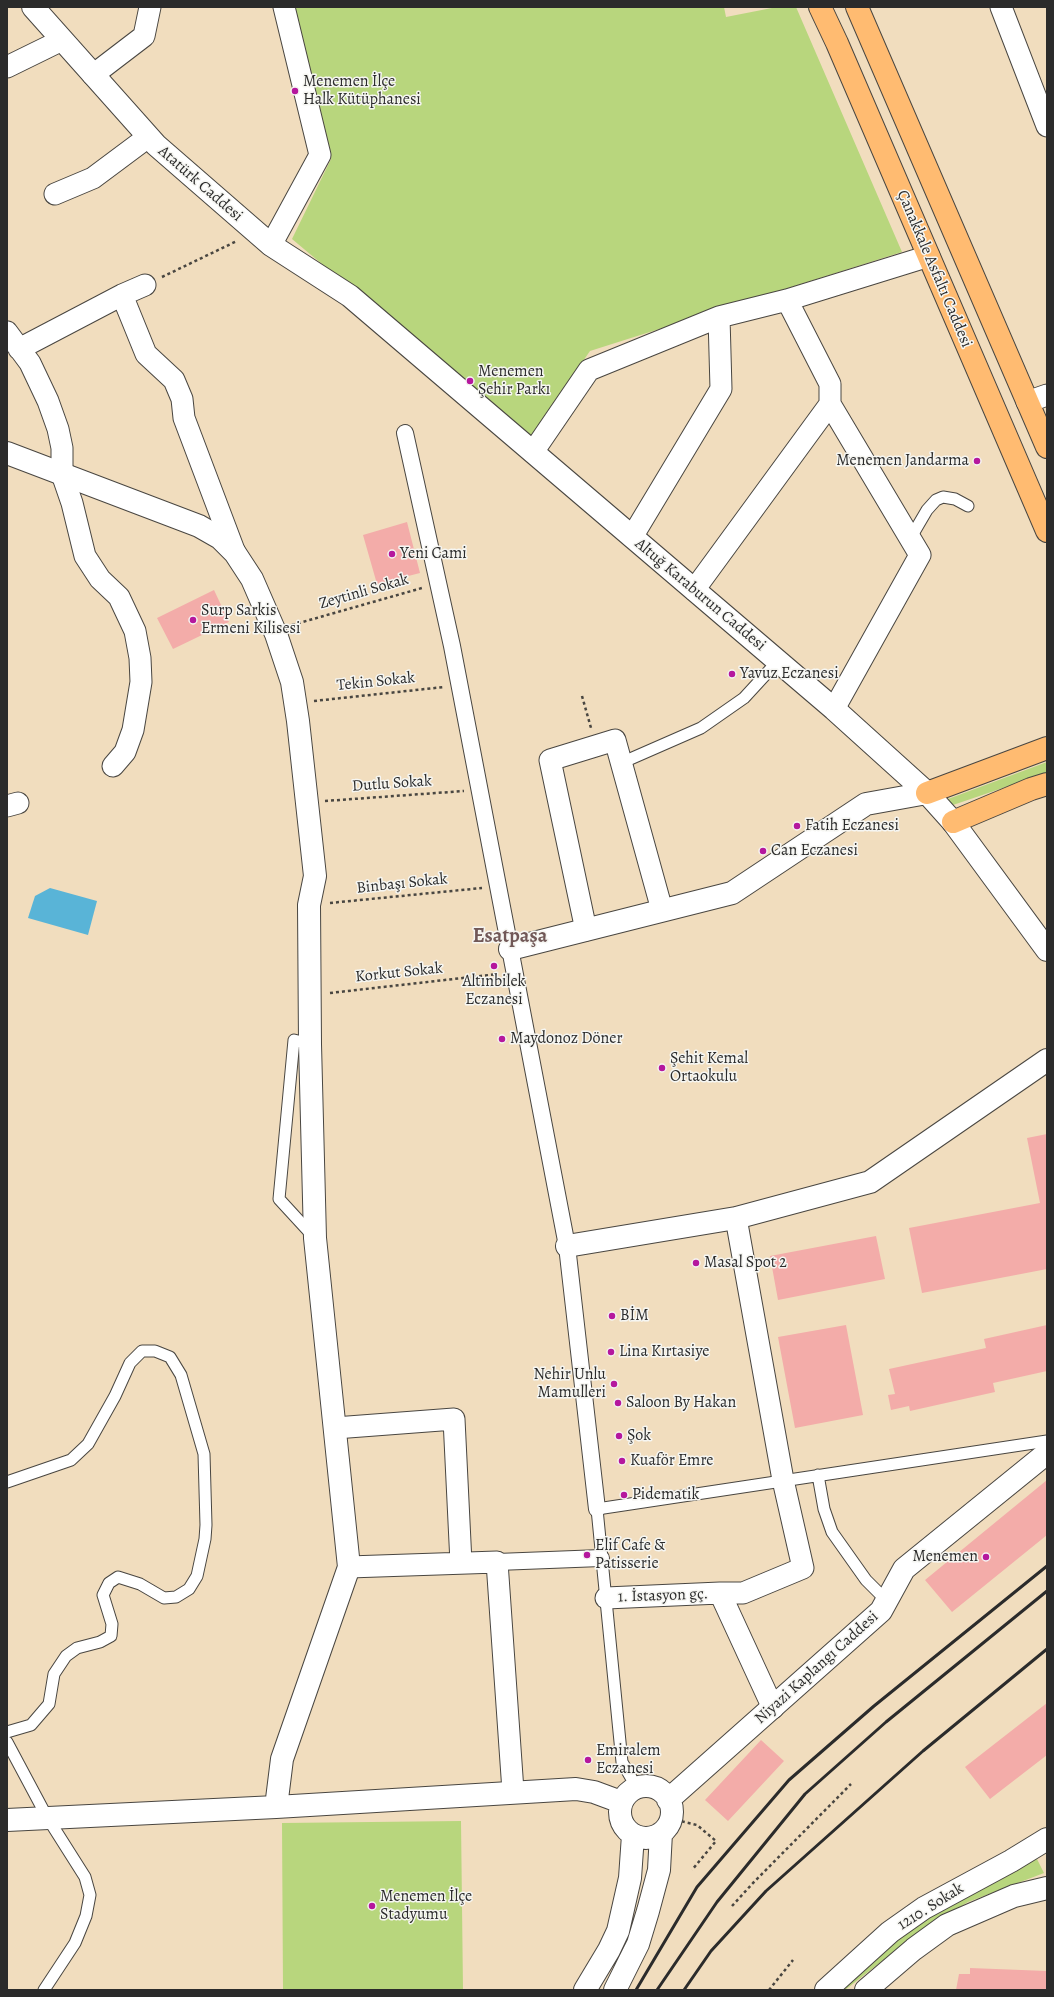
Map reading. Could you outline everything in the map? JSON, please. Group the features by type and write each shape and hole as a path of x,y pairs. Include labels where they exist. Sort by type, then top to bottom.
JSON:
{"highway":[{"name":"Çanakkale Asfaltı Caddesi","path":"820,7 837,43 1047,531"},
{"name":"Çanakkale Asfaltı Caddesi","path":"857,7 1047,447"},
{"path":"927,793 1047,748"},
{"path":"953,822 1031,789 1047,784"}],"street":[{"name":"Atatürk Caddesi","path":"33,7 156,145 263,239 350,296 392,333"},
{"path":"93,75 144,36 150,7"},
{"path":"263,239 320,155 284,7"},
{"path":"1001,7 1045,118"},
{"path":"7,67 62,40"},
{"path":"55,194 93,178 148,137"},
{"path":"533,452 589,370 719,317 787,300 929,256"},
{"path":"19,349 122,295 145,285"},
{"path":"122,295 146,354 174,380 182,399 184,418 235,553"},
{"path":"787,300 830,384 830,404 920,555 834,710"},
{"path":"632,537 721,389 719,317"},
{"path":"7,332 30,363 48,401 58,429 62,448 62,474 72,503 85,556 100,578 119,597 135,631 139,651 141,682 133,730 125,752 113,766"},
{"name":"Altuğ Karaburun Caddesi","path":"392,333 778,661 927,793 953,822 1047,950"},
{"path":"1027,402 1047,395"},
{"path":"694,590 830,404"},
{"path":"405,433 459,686 567,1246 597,1509"},
{"path":"7,453 199,526 220,538 235,553 252,579 274,630 292,682 315,876 309,905 310,1044 315,1238 349,1567 282,1759 276,1806"},
{"path":"586,930 550,760 615,740 662,910"},
{"path":"510,949 732,893 866,804 927,793"},
{"path":"567,1246 736,1218 870,1182 1047,1060"},
{"path":"736,1218 783,1480"},
{"path":"335,1428 454,1419 461,1563"},
{"name":"Niyazi Kaplangı Caddesi","path":"656,1825 773,1708 882,1611 904,1569 1047,1453"},
{"name":"1. İstasyon gç.","path":"606,1598 743,1593 803,1568 783,1480"},
{"path":"349,1567 601,1558"},
{"path":"497,1562 513,1791"},
{"name":"1. İstasyon gç.","path":"720,1593 773,1708"},
{"path":"7,1820 276,1806 513,1791 576,1789 629,1795 650,1786 658,1789 656,1825 659,1870 648,1911 632,1959 616,1990"},
{"path":"629,1795 620,1819 624,1826 656,1825"},
{"path":"585,1990 609,1950 618,1931 630,1878 656,1825"},
{"path":"597,1990 614,1962 628,1932 638,1899 656,1825"},
{"name":"1210. Sokak","path":"826,1990 890,1932 924,1908 1047,1839"},
{"name":"1210. Sokak","path":"866,1990 914,1948 947,1925 1014,1896 1047,1888"}],"lane":[{"path":"910,539 927,510 936,500 943,497 955,499 968,506"},
{"path":"621,763 701,728 744,698 778,661"},
{"path":"310,1044 294,1040 279,1199 315,1238"},
{"path":"7,1482 71,1460 88,1444 115,1396 130,1363 142,1351 155,1351 170,1357 183,1382 204,1454 206,1524 205,1539 197,1576 189,1589 176,1597 164,1598 140,1584 118,1577 109,1583 103,1595 112,1624 110,1636 100,1642 77,1648 66,1656 54,1674 49,1704 31,1725 7,1732"},
{"path":"629,1795 622,1762 619,1718 597,1509 1047,1441"},
{"path":"818,1475 824,1509 832,1532 866,1580 887,1601"},
{"path":"7,1742 47,1817 85,1877 90,1895 86,1916 75,1943 58,1971 44,1990"}],"path":[{"path":"145,285 263,239"},
{"name":"Zeytinli Sokak","path":"274,630 438,583"},
{"name":"Tekin Sokak","path":"295,703 459,686"},
{"path":"582,696 596,746"},
{"name":"Dutlu Sokak","path":"307,803 479,790"},
{"name":"Binbaşı Sokak","path":"309,905 498,886"},
{"name":"Korkut Sokak","path":"310,995 514,973"},
{"path":"732,1906 851,1784"},
{"path":"656,1825 697,1825 716,1841 692,1870"},
{"path":"769,1990 794,1960"}],"green space":[{"path":"291,7 724,7 726,17 777,7 796,7 902,252 590,351 530,438 292,239 331,159"},
{"path":"1047,762 1047,773 953,805 948,799"},
{"name":"Menemen İlçe Stadyumu","path":"461,1821 463,1990 283,1990 282,1823"},
{"path":"1037,1859 1044,1873 968,1902 918,1933 845,1990 838,1990 907,1930 979,1889"}],"water":[{"path":"50,888 97,901 88,935 28,918 35,896"}],"building":[{"name":"Yeni Cami","path":"407,522 420,573 377,584 363,535"},
{"name":"Surp Sarkis Ermeni Kilisesi","path":"214,590 229,622 173,649 157,618"},
{"path":"1047,1134 1047,1269 922,1293 909,1228 1040,1203 1027,1138"},
{"path":"876,1236 885,1279 778,1300 770,1256"},
{"path":"846,1325 863,1415 795,1428 778,1337"},
{"path":"1047,1325 1047,1371 993,1383 995,1392 910,1411 909,1406 891,1410 888,1395 895,1394 889,1369 986,1348 984,1339"},
{"name":"Menemen","path":"1047,1480 1047,1535 952,1612 925,1580"},
{"path":"1047,1703 1047,1755 990,1799 965,1767"},
{"path":"761,1740 784,1761 728,1821 705,1800"},
{"path":"970,1968 1047,1971 1047,1990 956,1990 959,1974 970,1974"}],"railway":[{"path":"636,1990 697,1887 789,1780 874,1706 1047,1566"},
{"path":"657,1990 717,1902 805,1794 886,1722 1047,1591"},
{"path":"684,1990 711,1951 766,1891 923,1751 1047,1649"}],"place":[{"name":"Menemen İlçe Halk Kütüphanesi","path":"295,91"},
{"name":"Menemen Şehir Parkı","path":"470,381"},
{"name":"Menemen Jandarma","path":"977,461"},
{"name":"Yeni Cami","path":"392,554"},
{"name":"Surp Sarkis Ermeni Kilisesi","path":"193,620"},
{"name":"Yavuz Eczanesi","path":"732,674"},
{"name":"Fatih Eczanesi","path":"797,826"},
{"name":"Can Eczanesi","path":"763,851"},
{"name":"Altınbilek Eczanesi","path":"494,966"},
{"name":"Maydonoz Döner","path":"502,1039"},
{"name":"Şehit Kemal Ortaokulu","path":"662,1068"},
{"name":"Masal Spot 2","path":"696,1263"},
{"name":"BİM","path":"612,1316"},
{"name":"Lina Kırtasiye","path":"611,1352"},
{"name":"Nehir Unlu Mamulleri","path":"614,1384"},
{"name":"Saloon By Hakan","path":"618,1403"},
{"name":"Şok","path":"619,1436"},
{"name":"Kuaför Emre","path":"622,1461"},
{"name":"Pidematik","path":"624,1495"},
{"name":"Elif Cafe & Patisserie","path":"587,1555"},
{"name":"Menemen","path":"986,1557"},
{"name":"Emiralem Eczanesi","path":"588,1760"},
{"name":"Menemen İlçe Stadyumu","path":"372,1906"}],"district":[{"name":"Esatpaşa","path":"510,937"}]}
